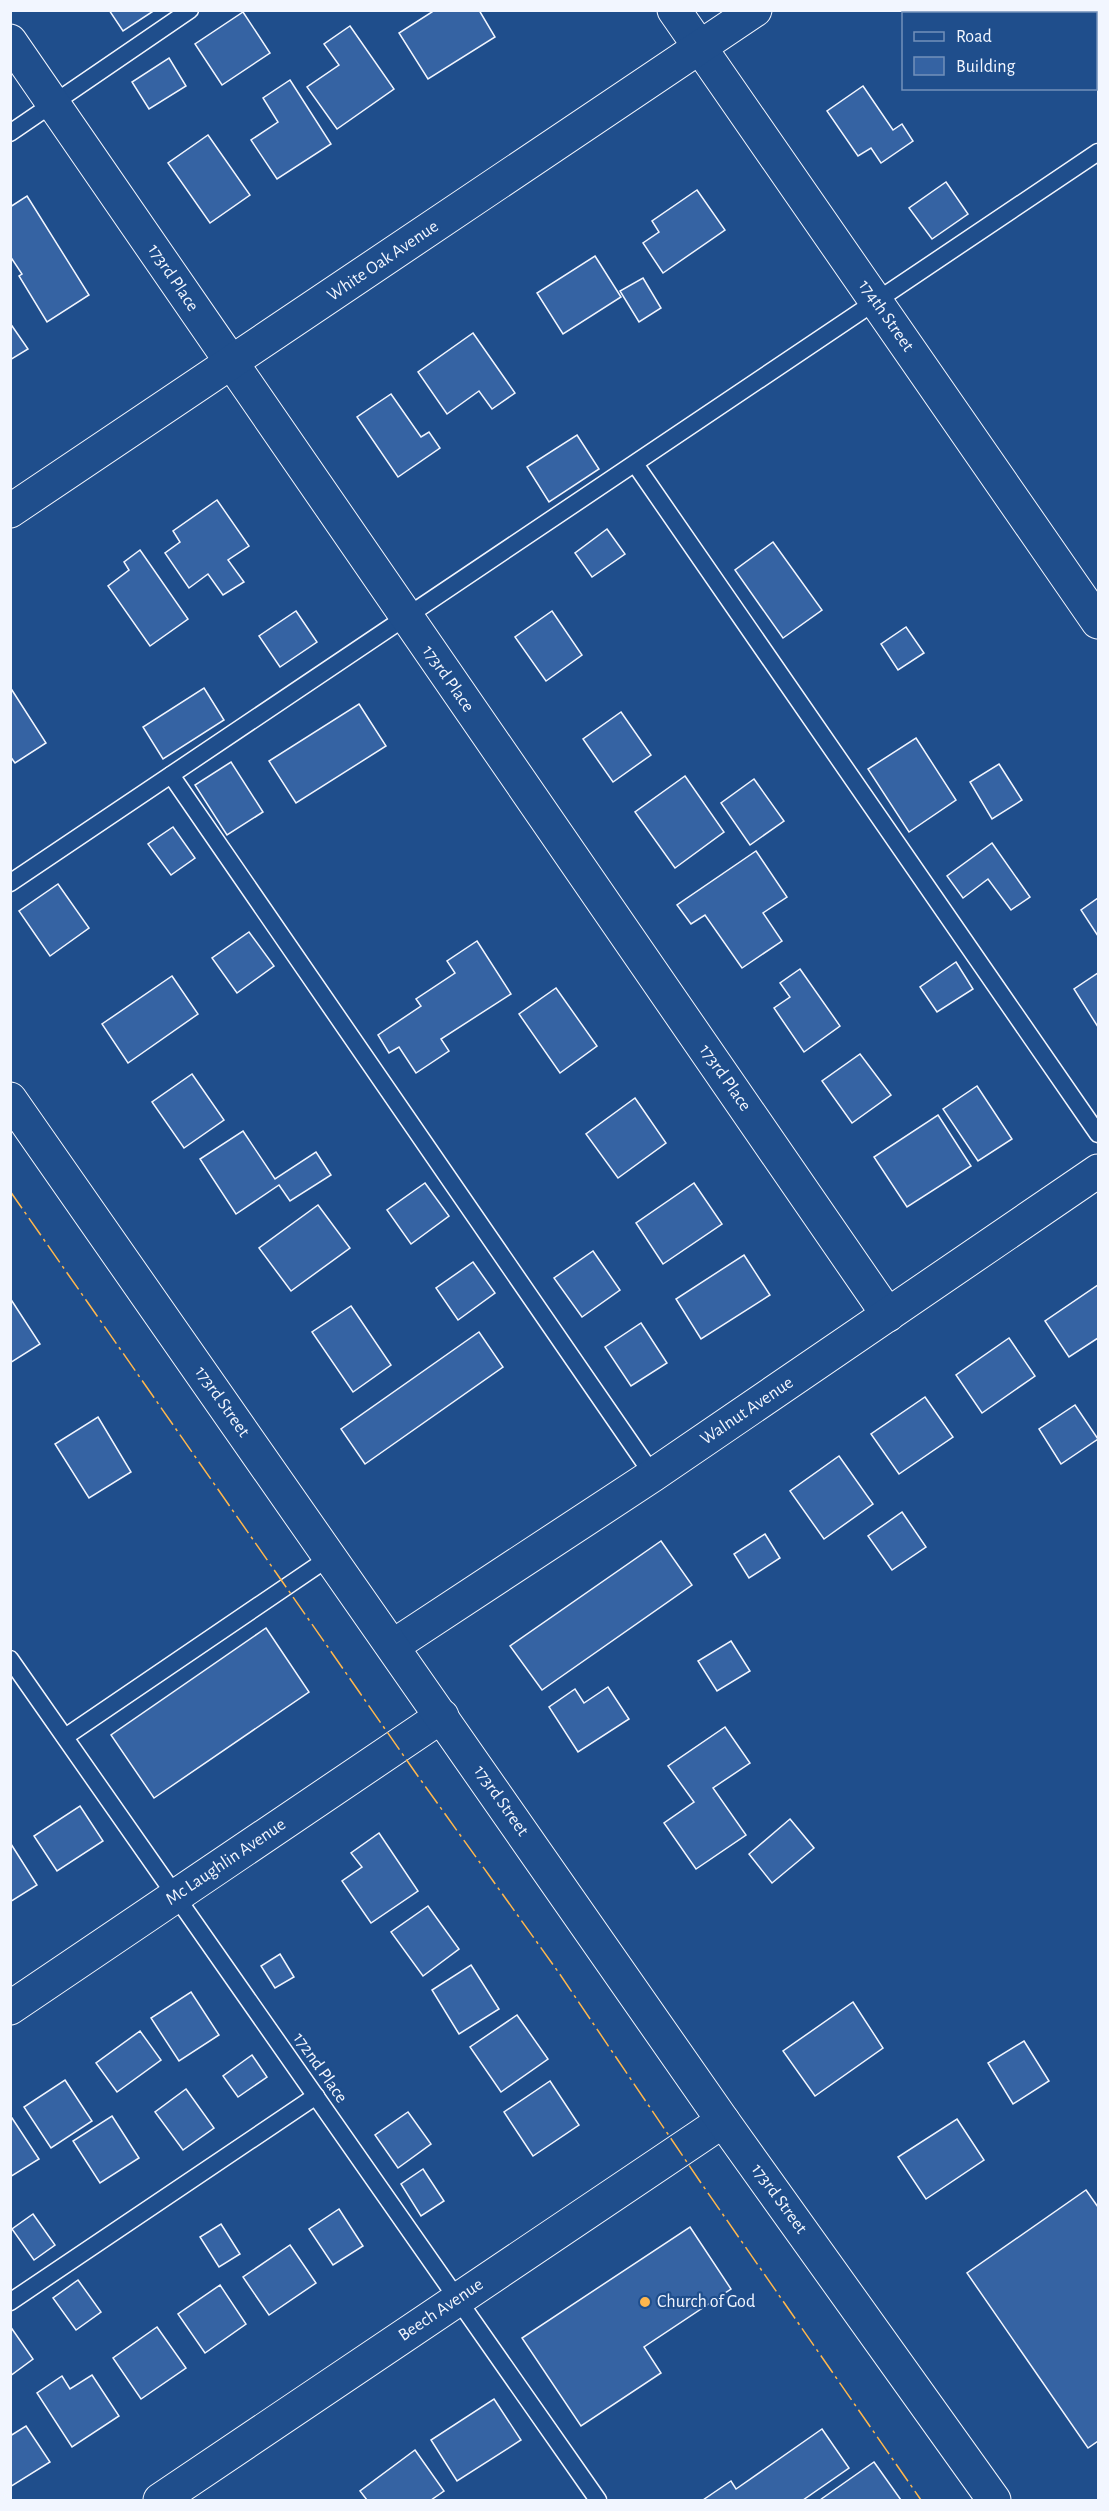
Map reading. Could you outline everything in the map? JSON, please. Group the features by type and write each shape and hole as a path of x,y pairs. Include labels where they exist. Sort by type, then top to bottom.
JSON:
{"street":[{"name":"174th Street","path":"674,10 1098,622"},
{"name":"White Oak Avenue","path":"10,511 755,10"},
{"name":"173rd Place","path":"10,41 888,1314"},
{"name":"173rd Street","path":"10,1099 723,2121 994,2500"},
{"name":"Walnut Avenue","path":"393,1646 653,1475 1098,1171"},
{"name":"Mc Laughlin Avenue","path":"10,2008 442,1716"},
{"name":"Beech Avenue","path":"160,2500 723,2121"}],"lane":[{"path":"10,133 190,10"},
{"path":"10,883 1098,152"},
{"path":"635,464 1098,1134"},
{"path":"171,775 653,1475"},
{"path":"65,1737 330,1557"},
{"name":"172nd Place","path":"10,1659 598,2500"},
{"path":"10,2302 316,2096"}],"building":[{"path":"109,10 155,10 123,31"},
{"path":"431,10 479,10 495,37 428,79 399,33 432,12"},
{"path":"997,10 1044,10 1042,12 998,12"},
{"path":"243,12 270,53 222,85 195,44"},
{"path":"350,26 394,89 337,129 307,87 339,65 324,44"},
{"path":"169,58 186,86 149,109 132,82"},
{"path":"290,80 331,144 277,179 251,140 278,122 263,98"},
{"path":"863,86 893,130 902,124 913,141 881,163 871,148 858,156 827,111"},
{"path":"208,135 250,195 210,223 168,163"},
{"path":"946,182 968,214 932,239 909,208"},
{"path":"697,190 725,230 663,273 643,243 659,232 652,221"},
{"path":"27,196 89,295 47,322 19,276 22,274 10,256 10,207"},
{"path":"595,256 621,297 563,334 537,293"},
{"path":"643,278 661,308 639,322 620,291"},
{"path":"10,323 28,349 10,360"},
{"path":"473,333 515,393 492,409 479,391 447,414 418,372"},
{"path":"391,394 421,437 429,432 440,448 398,477 357,417"},
{"path":"577,435 599,469 549,502 527,467"},
{"path":"217,500 249,546 228,560 244,582 223,595 208,574 189,588 165,553 180,542 173,531"},
{"path":"607,529 625,554 592,577 575,553"},
{"path":"773,542 822,610 783,638 735,570"},
{"path":"140,550 188,619 150,646 108,586 129,570 124,562"},
{"path":"296,611 317,642 280,667 259,636"},
{"path":"552,611 582,655 546,681 515,637"},
{"path":"906,627 924,653 898,670 881,644"},
{"path":"10,687 46,743 15,763 10,756"},
{"path":"204,688 224,720 163,759 143,727"},
{"path":"359,704 386,746 296,803 269,761"},
{"path":"621,712 651,755 613,782 583,739"},
{"path":"916,738 956,800 909,832 868,769"},
{"path":"231,762 263,812 227,835 195,785"},
{"path":"999,764 1022,800 992,819 970,782"},
{"path":"685,776 724,832 675,868 635,812"},
{"path":"754,779 784,821 750,845 721,803"},
{"path":"173,827 195,858 171,875 148,844"},
{"path":"992,843 1030,897 1011,910 988,879 963,898 947,876"},
{"path":"756,851 787,897 763,913 782,941 742,968 705,915 691,924 677,905"},
{"path":"58,884 89,928 50,956 19,911"},
{"path":"1098,898 1098,936 1081,910"},
{"path":"249,932 274,966 237,993 212,958"},
{"path":"477,941 511,994 441,1039 449,1051 416,1073 399,1047 389,1053 378,1035 421,1006 416,999 455,973 447,961"},
{"path":"956,962 973,989 937,1012 920,987"},
{"path":"800,969 840,1026 804,1052 774,1008 790,997 780,983"},
{"path":"1098,973 1098,1027 1074,989"},
{"path":"172,976 198,1014 128,1063 102,1024"},
{"path":"556,988 597,1046 560,1073 519,1014"},
{"path":"860,1054 891,1095 852,1123 822,1081"},
{"path":"192,1074 224,1120 184,1148 152,1102"},
{"path":"977,1086 1012,1139 978,1161 943,1109"},
{"path":"635,1098 666,1143 618,1178 586,1134"},
{"path":"938,1115 971,1166 907,1207 874,1157"},
{"path":"243,1131 275,1179 316,1152 331,1175 290,1201 279,1185 236,1214 200,1159"},
{"path":"425,1183 449,1216 411,1244 387,1210"},
{"path":"694,1183 722,1224 663,1264 636,1223"},
{"path":"318,1205 350,1248 291,1291 259,1248"},
{"path":"593,1251 620,1290 582,1317 554,1278"},
{"path":"744,1255 770,1295 701,1339 676,1299"},
{"path":"473,1262 495,1293 458,1320 436,1288"},
{"path":"1098,1285 1098,1338 1069,1357 1045,1321"},
{"path":"10,1298 40,1344 10,1363"},
{"path":"351,1306 391,1365 353,1392 312,1332"},
{"path":"641,1323 667,1363 631,1386 605,1347"},
{"path":"479,1332 503,1367 365,1464 341,1429"},
{"path":"1009,1338 1035,1376 982,1413 956,1375"},
{"path":"925,1397 953,1437 899,1474 871,1434"},
{"path":"1075,1405 1098,1439 1061,1464 1039,1429"},
{"path":"98,1417 131,1472 89,1498 55,1444"},
{"path":"839,1456 873,1504 824,1539 790,1491"},
{"path":"902,1512 926,1547 892,1570 868,1536"},
{"path":"765,1534 780,1558 749,1578 734,1554"},
{"path":"661,1541 692,1585 542,1690 510,1646"},
{"path":"266,1628 309,1692 154,1798 111,1735"},
{"path":"731,1641 750,1671 717,1691 698,1661"},
{"path":"608,1687 629,1719 578,1752 549,1707 575,1689 584,1703"},
{"path":"725,1727 750,1763 713,1788 746,1835 696,1869 664,1823 694,1802 668,1766"},
{"path":"80,1806 103,1841 57,1871 34,1836"},
{"path":"790,1819 814,1848 772,1883 749,1854"},
{"path":"379,1833 418,1891 371,1923 342,1881 362,1867 351,1853"},
{"path":"10,1845 37,1885 10,1902"},
{"path":"428,1906 459,1949 423,1976 391,1932"},
{"path":"280,1954 294,1977 275,1988 261,1966"},
{"path":"471,1965 499,2009 459,2034 432,1990"},
{"path":"191,1992 219,2035 179,2061 151,2018"},
{"path":"853,2002 883,2048 815,2096 783,2051"},
{"path":"517,2015 548,2059 501,2092 470,2047"},
{"path":"140,2031 161,2060 117,2092 96,2063"},
{"path":"1024,2041 1049,2081 1013,2104 988,2063"},
{"path":"252,2055 267,2077 238,2097 223,2076"},
{"path":"65,2080 92,2121 51,2148 24,2107"},
{"path":"550,2081 579,2125 533,2156 504,2112"},
{"path":"186,2089 214,2128 183,2150 155,2112"},
{"path":"408,2112 431,2144 398,2168 375,2135"},
{"path":"112,2116 139,2158 100,2183 73,2141"},
{"path":"12,2118 39,2159 10,2177 10,2119"},
{"path":"957,2119 984,2160 926,2199 898,2157"},
{"path":"423,2169 444,2201 421,2216 401,2184"},
{"path":"1086,2190 1098,2207 1098,2441 1088,2448 967,2273"},
{"path":"339,2209 363,2246 333,2265 309,2229"},
{"path":"33,2214 55,2245 34,2260 12,2229"},
{"path":"221,2224 240,2254 219,2267 200,2237"},
{"path":"690,2227 731,2289 644,2347 661,2373 581,2426 522,2338"},
{"path":"290,2245 316,2283 269,2315 243,2277"},
{"path":"78,2280 101,2312 76,2330 53,2298"},
{"path":"220,2285 246,2324 205,2353 178,2314"},
{"path":"10,2326 33,2359 10,2376"},
{"path":"157,2327 186,2368 141,2399 113,2358"},
{"path":"92,2375 119,2416 72,2447 37,2393 62,2376 70,2389"},
{"path":"494,2399 521,2440 457,2481 431,2440"},
{"path":"26,2426 50,2462 10,2487 10,2436"},
{"path":"822,2429 849,2468 803,2500 703,2500 731,2481 736,2489"},
{"path":"415,2450 444,2491 431,2500 367,2500 360,2491"},
{"path":"874,2462 901,2500 820,2500"}],"power":[{"path":"10,1191 415,1772 559,1973 699,2180 921,2500"}],"place":[{"name":"Church of God","path":"645,2302"}]}
